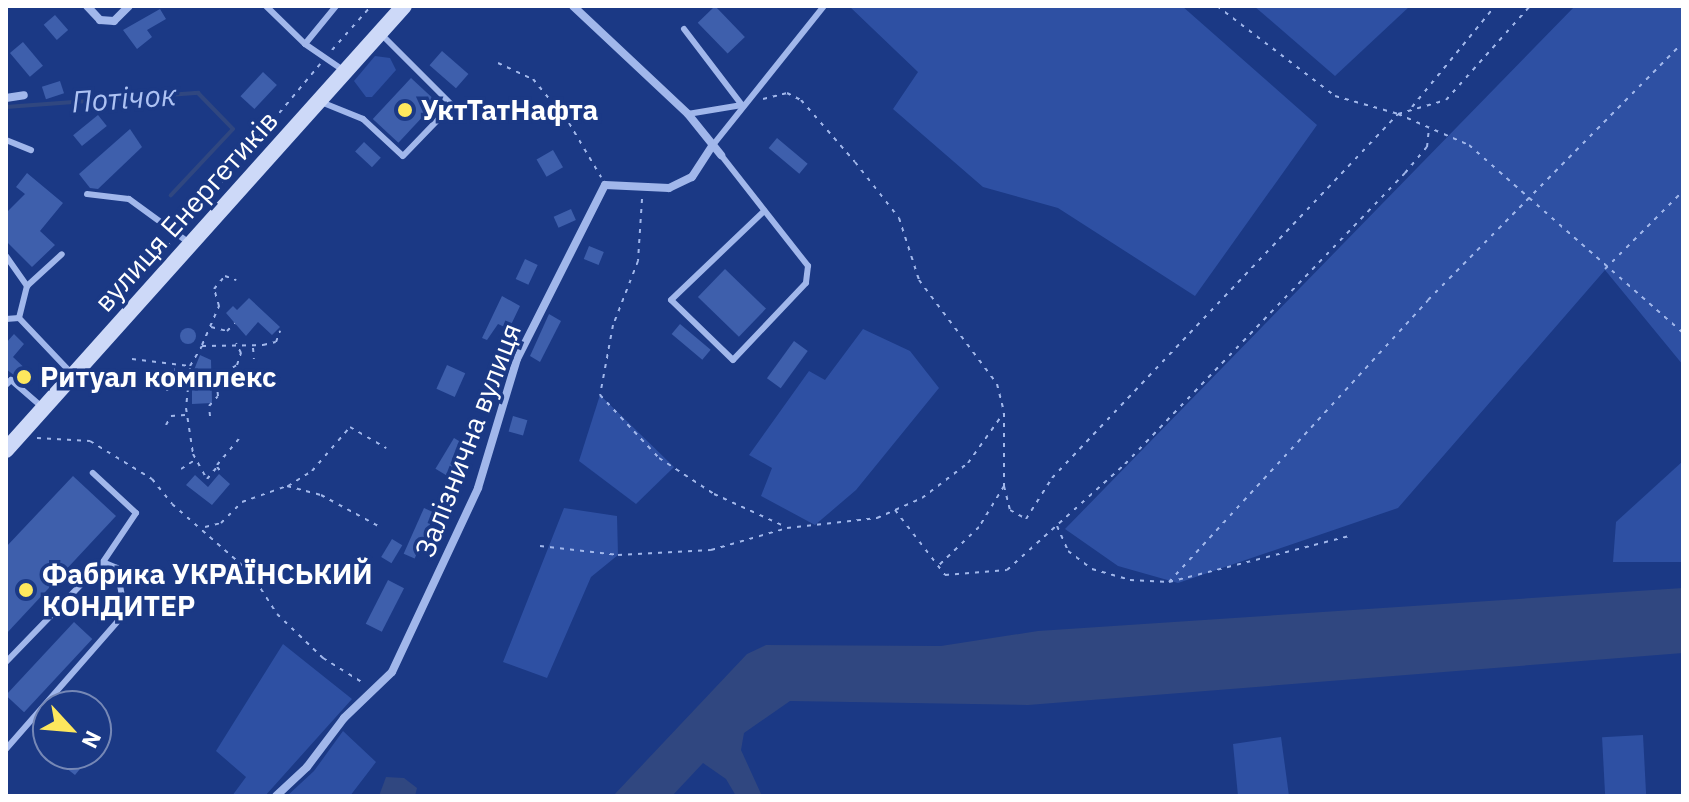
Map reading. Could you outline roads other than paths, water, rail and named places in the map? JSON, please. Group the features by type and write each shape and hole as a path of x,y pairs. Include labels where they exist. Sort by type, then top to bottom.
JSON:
{"main road":[{"name":"вулиця Енергетиків","path":"6,450 73,375 183,240 319,101 404,6"}],"street":[{"path":"87,6 100,20 114,21 129,6"},
{"path":"573,6 688,114 721,155"},
{"path":"6,98 24,95"},
{"name":"Залізнична вулиця","path":"276,796 392,672 432,594 478,488 517,359 605,185 669,188 692,177 713,145"}],"lane":[{"path":"266,6 305,44 346,72"},
{"path":"305,44 336,6"},
{"path":"713,145 824,6"},
{"path":"684,29 742,105"},
{"path":"319,101 363,119 403,156 452,105 379,33"},
{"path":"688,114 742,105"},
{"path":"6,140 31,150"},
{"path":"721,155 808,266 806,283 733,360 671,300 764,211"},
{"path":"87,194 129,199 183,240"},
{"path":"19,318 27,286 62,254"},
{"path":"6,256 27,286"},
{"path":"19,318 73,375"},
{"path":"6,319 19,318"},
{"path":"6,385 11,380 44,408"},
{"path":"6,662 103,562 136,513 93,473"},
{"path":"6,749 125,613 117,568 103,562"}],"waterway":[{"name":"Потічок","path":"6,107 198,93 233,129 171,195"}],"place":[{"name":"УктТатНафта","path":"405,110"},
{"name":"Ритуал комплекс","path":"24,377"},
{"name":"Фабрика УКРАЇНСЬКИЙ КОНДИТЕР","path":"26,590"}]}
